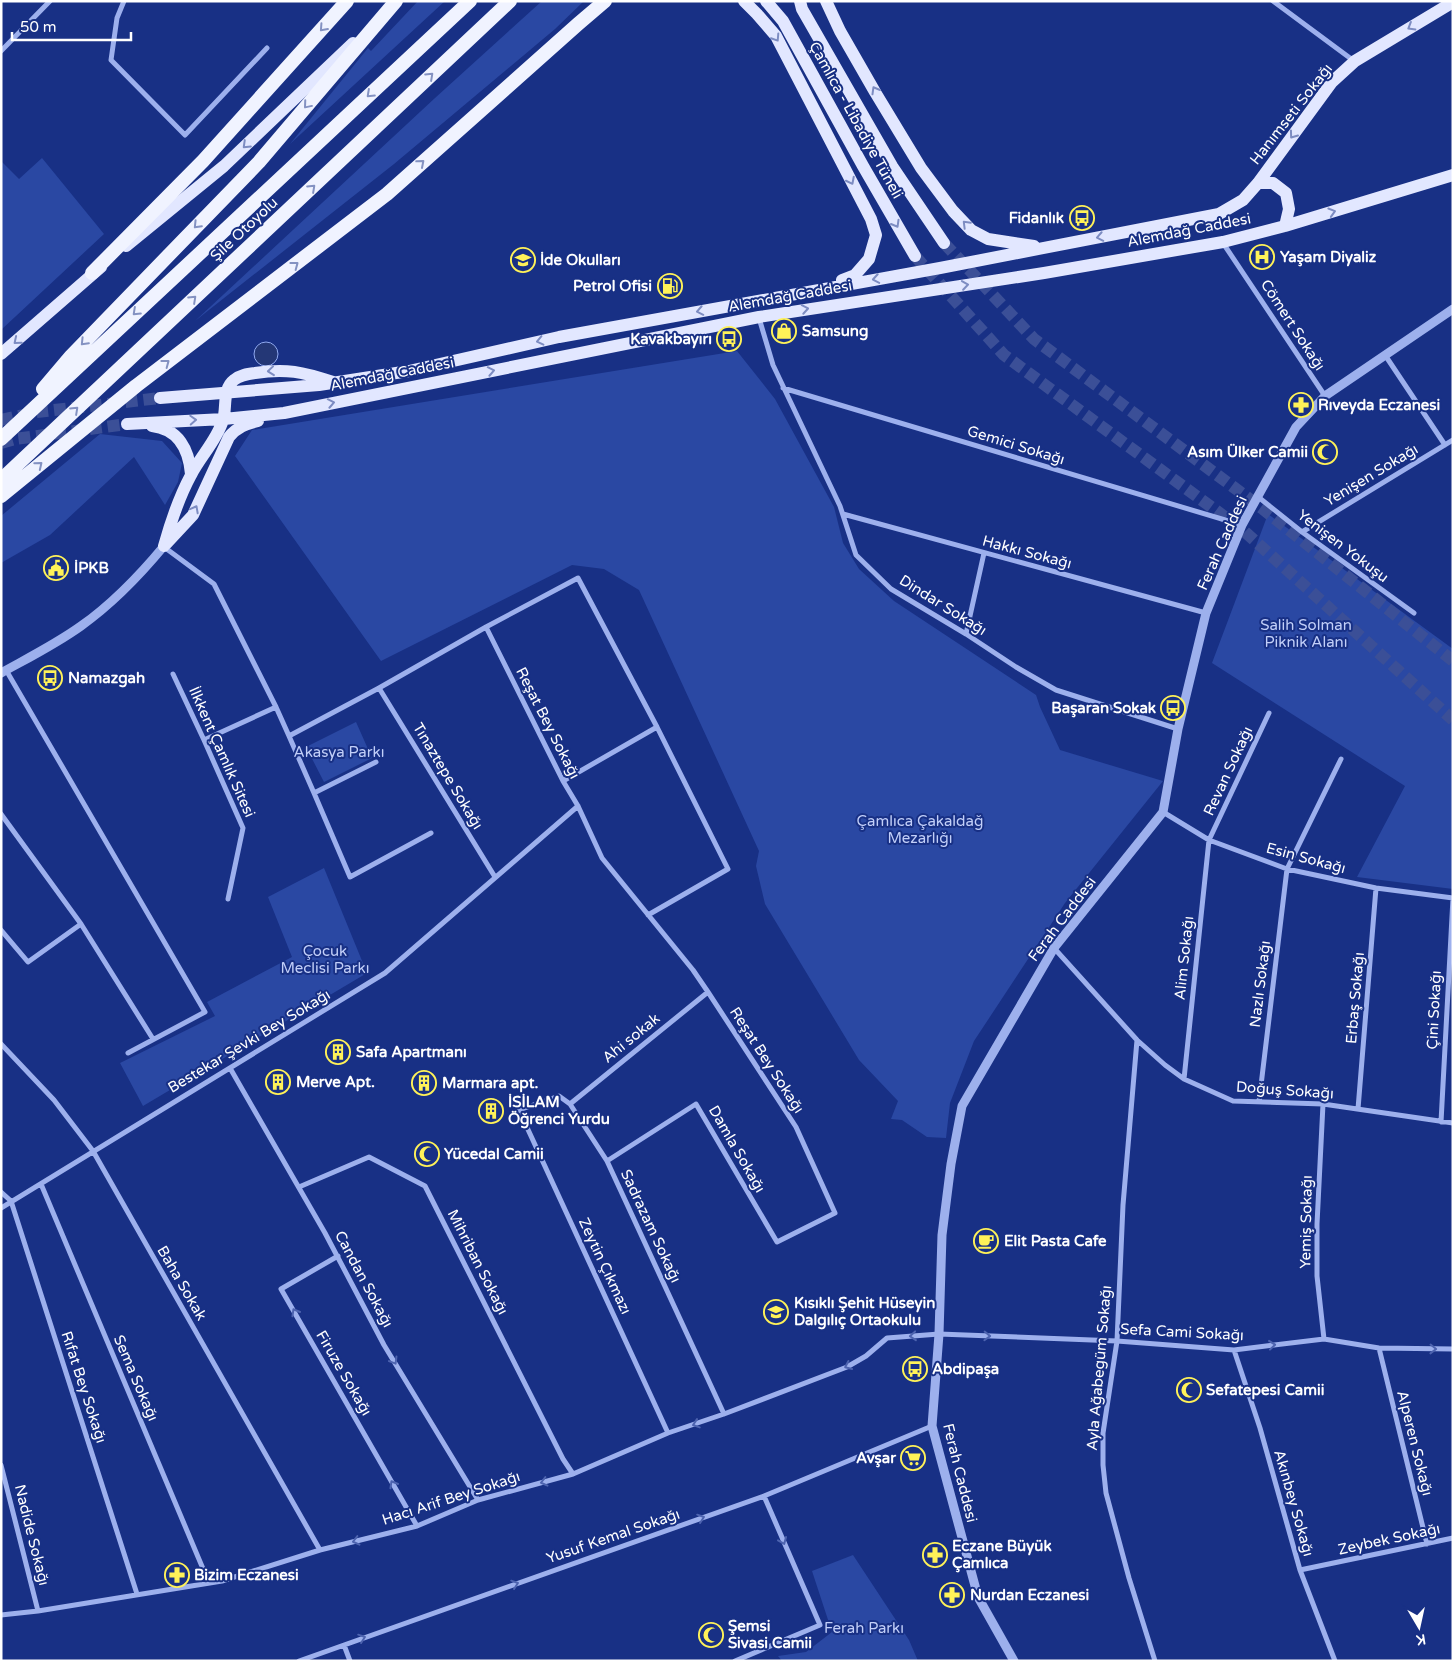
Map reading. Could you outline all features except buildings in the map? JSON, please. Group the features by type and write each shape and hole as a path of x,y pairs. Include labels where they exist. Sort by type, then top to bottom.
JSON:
{"highway":[{"path":"92,273 203,161 347,1"},
{"path":"3,437 71,356 259,162 396,1"},
{"name":"Şile Otoyolu","path":"3,437 470,1"},
{"name":"Şile Otoyolu","path":"1,480 510,1"},
{"path":"1,496 136,386 387,194 605,1"}],"main road":[{"path":"744,1 758,14 776,36 871,219 876,235 869,259 855,275 817,289"},
{"name":"Çamlıca - Libadiye Tüneli","path":"766,1 783,22 915,256"},
{"name":"Çamlıca - Libadiye Tüneli","path":"800,1 802,9 892,166 944,243"},
{"path":"826,1 840,31 875,92 922,168 953,211 971,230 988,239 1044,248"},
{"name":"Hanımseti Sokağı","path":"1258,183 1332,82 1355,61 1453,2"},
{"path":"1,354 92,273 224,166 383,15"},
{"name":"Alemdağ Caddesi","path":"191,474 187,450 180,440 170,432 160,427 127,424 224,419 284,413 759,316 1044,273 1223,242 1286,226 1453,175"},
{"path":"1258,183 1273,183 1286,193 1289,209 1286,226"},
{"name":"Alemdağ Caddesi","path":"160,398 336,382 409,371 559,337 1219,214 1243,200 1258,183"},
{"path":"164,546 175,507 191,474 224,419 230,384 242,375 284,370 307,373 336,382"},
{"path":"164,546 193,515 229,437 235,430 243,425 284,413"}],"street":[{"path":"1,51 50,1"},
{"path":"124,1 117,18 111,60 185,135 267,48"},
{"path":"1273,1 1355,61"},
{"name":"Cömert Sokağı","path":"1223,242 1325,396"},
{"name":"Ferah Caddesi","path":"1014,1661 978,1597 932,1426 939,1334 942,1235 950,1164 962,1106 1054,948 1163,812 1178,729 1206,613 1242,525 1296,428 1325,396 1453,309"},
{"name":"Dindar Sokağı","path":"759,316 773,365 843,514 856,555 891,589 1056,690 1178,729"},
{"path":"1385,355 1445,445"},
{"name":"Gemici Sokağı","path":"783,388 1242,525"},
{"name":"Yenişen Sokağı","path":"1302,532 1453,440"},
{"name":"Yenişen Yokuşu","path":"1258,496 1302,532 1414,614"},
{"name":"Hakkı Sokağı","path":"843,514 1206,613"},
{"path":"128,1053 204,1012 4,672 82,626 145,570 164,546 214,584 276,707 350,876 431,833"},
{"path":"966,634 984,553"},
{"path":"289,736 578,578 728,869 648,915"},
{"name":"Reşat Bey Sokağı","path":"486,627 563,781 578,806 602,858 693,970 708,992 796,1127 836,1213"},
{"name":"İlkkent Çamlık Sitesi","path":"173,674 243,828 228,899"},
{"name":"Tınaztepe Sokağı","path":"379,688 495,878"},
{"path":"204,740 276,707"},
{"name":"Revan Sokağı","path":"1209,840 1269,713"},
{"path":"563,781 657,728"},
{"name":"Nazlı Sokağı","path":"1259,1102 1287,869 1341,759"},
{"path":"314,793 376,762"},
{"name":"Bestekar Şevki Bey Sokağı","path":"1,1208 385,973 578,806"},
{"name":"Esin Sokağı","path":"1163,812 1209,840 1287,869 1376,888 1453,898"},
{"path":"1,814 81,924 153,1039"},
{"name":"Alim Sokağı","path":"1184,1079 1209,840"},
{"name":"Erbaş Sokağı","path":"1358,1109 1376,888"},
{"name":"Çini Sokağı","path":"1441,1122 1453,898"},
{"path":"1,930 28,962 81,924"},
{"name":"Doğuş Sokağı","path":"1054,948 1136,1040 1165,1065 1184,1079 1233,1101 1323,1104 1453,1124"},
{"name":"Ahi sokak","path":"570,1104 708,992"},
{"name":"Ayla Ağabegüm Sokağı","path":"1136,1040 1123,1205 1117,1341 1103,1433 1103,1465 1106,1493 1155,1661"},
{"name":"Baha Sokak","path":"1,1044 54,1100 93,1151 320,1550"},
{"name":"Candan Sokağı","path":"230,1068 338,1256 384,1344 478,1500"},
{"name":"Zeytin Çıkmazı","path":"570,1104 559,1096 519,1110 668,1433"},
{"name":"Sadrazam Sokağı","path":"570,1104 607,1161 724,1414"},
{"name":"Damla Sokağı","path":"607,1161 696,1104 777,1242 836,1213"},
{"name":"Yemiş Sokağı","path":"1323,1104 1317,1224 1317,1276 1324,1340"},
{"name":"Mihriban Sokağı","path":"299,1187 369,1157 425,1186 573,1474"},
{"name":"Sema Sokağı","path":"41,1184 208,1583"},
{"path":"1,1192 11,1201"},
{"name":"Rıfat Bey Sokağı","path":"11,1201 137,1594"},
{"name":"Firuze Sokağı","path":"338,1256 281,1289 417,1526"},
{"name":"Sefa Cami Sokağı","path":"887,1338 939,1334 1117,1341 1234,1350 1324,1340 1379,1348 1453,1349"},
{"name":"Hacı Arif Bey Sokağı","path":"1,1615 38,1611 222,1581 320,1550 417,1526 478,1500 573,1474 668,1433 724,1414 847,1367 866,1356 887,1338"},
{"name":"Alperen Sokağı","path":"1379,1348 1427,1544"},
{"name":"Akınbey Sokağı","path":"1234,1350 1260,1428 1300,1570 1335,1661"},
{"name":"Yusuf Kemal Sokağı","path":"299,1661 764,1496 932,1426"},
{"name":"Nadide Sokağı","path":"1,1465 38,1611"},
{"path":"735,1661 820,1625 764,1496"},
{"name":"Zeybek Sokağı","path":"1300,1570 1453,1538"},
{"path":"344,1645 350,1661"}],"green space":[{"path":"418,1 445,1 290,144 368,48 371,51"},
{"path":"542,1 584,1 555,29 394,164 195,321 435,98"},
{"path":"42,158 104,234 1,330 1,161 19,179"},
{"name":"Çamlıca Çakaldağ Mezarlığı","path":"737,351 775,399 834,507 843,543 859,569 894,601 1036,695 1060,750 1163,781 1065,903 974,1041 950,1103 946,1138 927,1137 902,1120 891,1119 898,1101 859,1060 765,904 756,866 759,851 639,590 604,569 572,565 381,661 235,456 252,430"},
{"path":"100,434 162,441 182,463 178,482 165,505 134,457 50,535 1,563 1,516"},
{"name":"Salih Solman Piknik Alanı","path":"1268,514 1453,649 1453,889 1357,877 1405,786 1212,663"},
{"name":"Akasya Parkı","path":"356,722 372,758 324,782 306,747"},
{"name":"Çocuk Meclisi Parkı","path":"324,868 367,973 143,1106 120,1063 215,1016 207,1002 292,957 268,897"},
{"name":"Ferah Parkı","path":"853,1555 909,1640 918,1661 782,1661 778,1656 806,1652 832,1632 812,1571"}],"shaded area":[{"path":"266,342 271,343 277,349 277,359 271,365 266,366 261,365 255,359 254,354 255,349 261,343"}],"tunnel":[{"path":"944,243 1034,339 1263,509 1453,661"},
{"path":"915,256 1004,355 1244,531 1453,720"},
{"path":"1,420 37,412 160,398"},
{"path":"1,443 15,439 127,424"}],"place":[{"name":"Fidanlık","path":"1082,218"},
{"name":"Yaşam Diyaliz","path":"1262,257"},
{"name":"İde Okulları","path":"523,260"},
{"name":"Petrol Ofisi","path":"670,286"},
{"name":"Samsung","path":"784,331"},
{"name":"Kavakbayırı","path":"729,339"},
{"name":"Rıveyda Eczanesi","path":"1301,405"},
{"name":"Asım Ülker Camii","path":"1325,452"},
{"name":"İPKB","path":"56,568"},
{"name":"Namazgah","path":"50,678"},
{"name":"Başaran Sokak","path":"1173,708"},
{"name":"Safa Apartmanı","path":"338,1052"},
{"name":"Merve Apt.","path":"278,1082"},
{"name":"Marmara apt.","path":"424,1083"},
{"name":"İSİLAM Öğrenci Yurdu","path":"491,1111"},
{"name":"Yücedal Camii","path":"427,1154"},
{"name":"Elit Pasta Cafe","path":"986,1241"},
{"name":"Kısıklı Şehit Hüseyin Dalgılıç Ortaokulu","path":"776,1312"},
{"name":"Abdipaşa","path":"915,1369"},
{"name":"Sefatepesi Camii","path":"1189,1390"},
{"name":"Avşar","path":"913,1458"},
{"name":"Eczane Büyük Çamlıca","path":"935,1555"},
{"name":"Bizim Eczanesi","path":"177,1575"},
{"name":"Nurdan Eczanesi","path":"952,1595"},
{"name":"Şemsi Sivasi Camii","path":"711,1635"}]}
